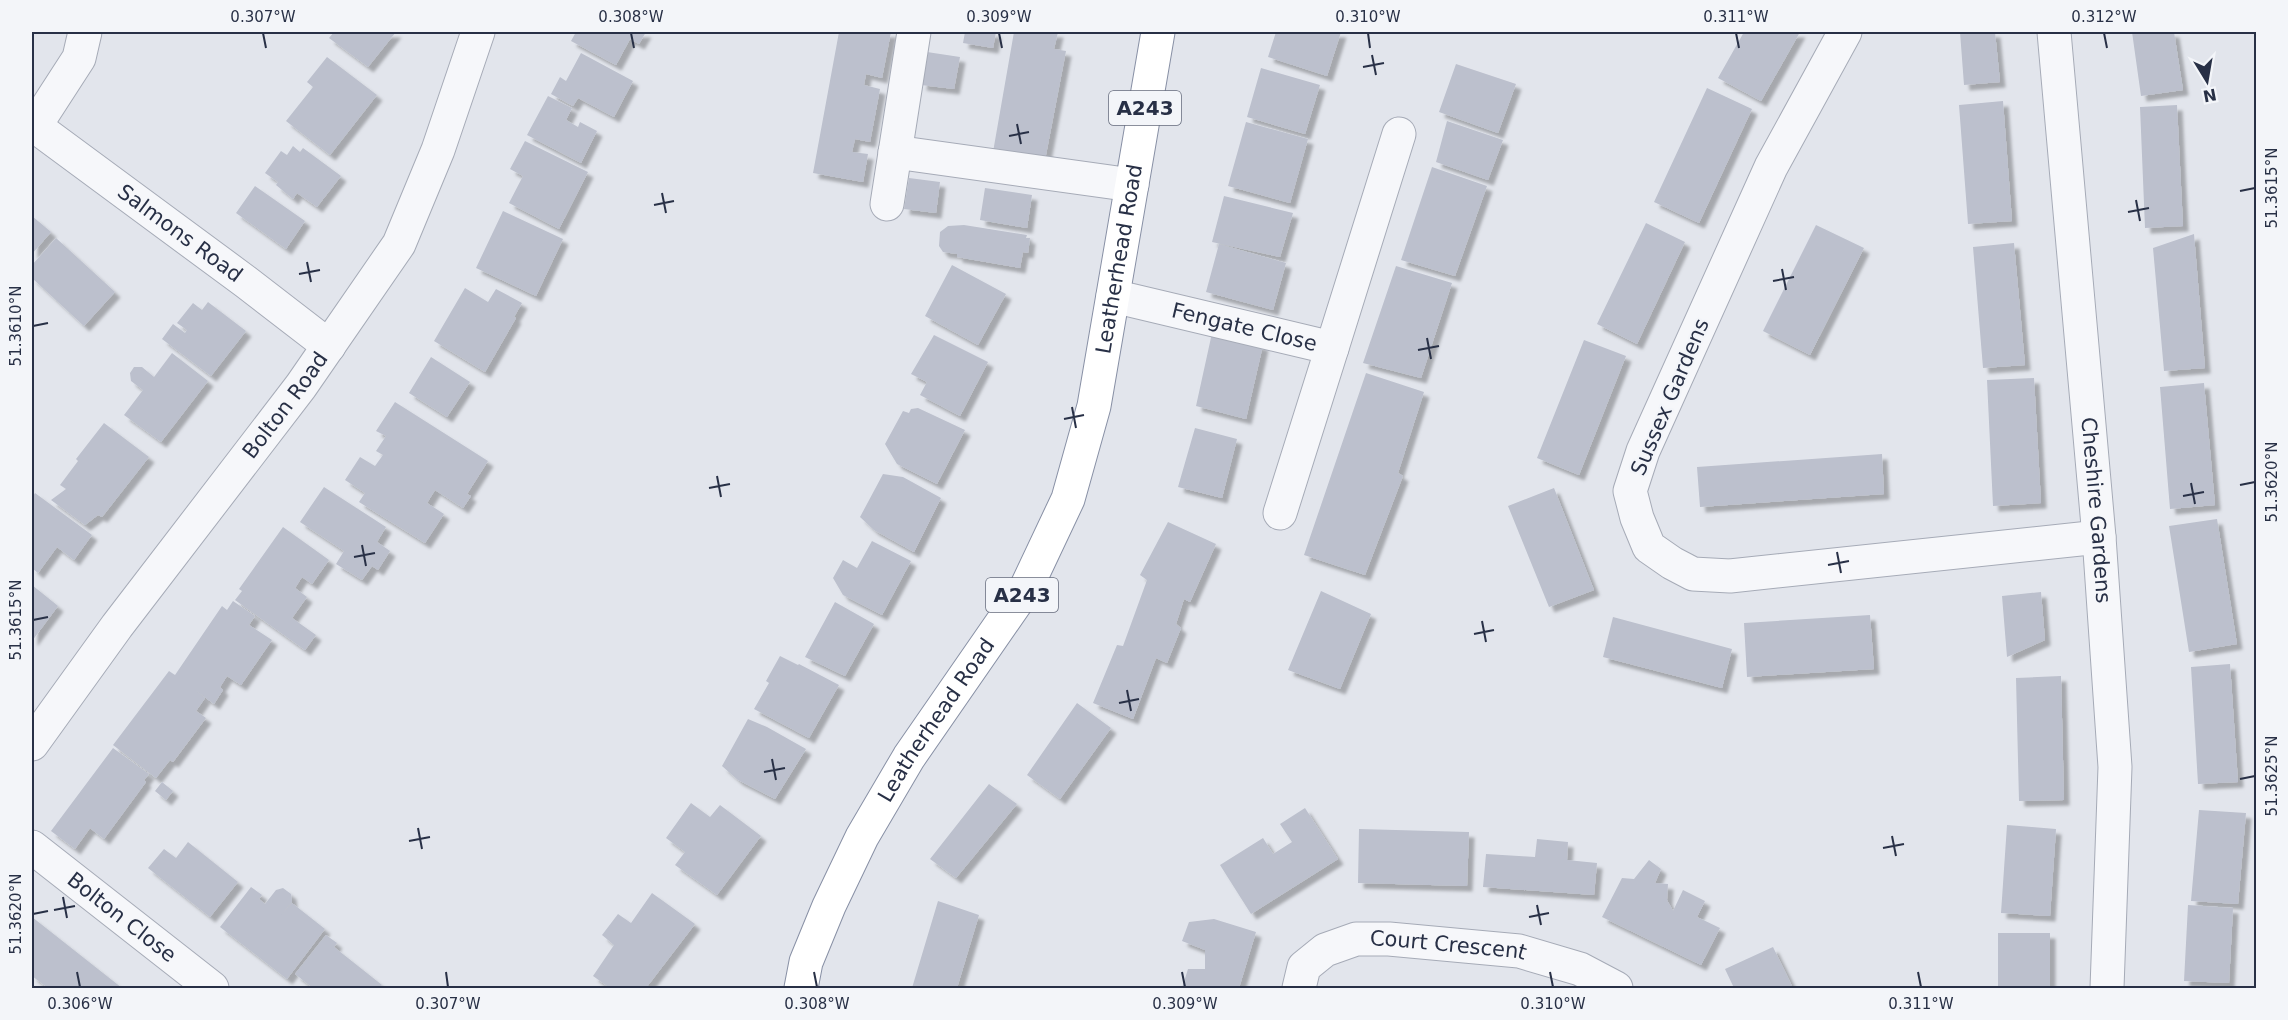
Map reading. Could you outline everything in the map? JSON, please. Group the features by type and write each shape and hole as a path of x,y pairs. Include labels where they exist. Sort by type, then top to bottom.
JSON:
{"highway":[{"name":"Leatherhead Road","path":"801,988 810,952 862,837 909,758 1026,588 1068,499 1094,406 1158,32"}],"street":[{"path":"33,125 79,58 85,32"},
{"name":"Bolton Road","path":"32,744 117,626 301,386 399,244 438,150 478,32"},
{"path":"887,204 914,32"},
{"name":"Sussex Gardens","path":"1845,32 1771,167 1642,452 1630,491 1637,518 1649,547 1693,574 1730,576 2099,537"},
{"name":"Cheshire Gardens","path":"2055,32 2099,537 2115,767 2107,988"},
{"name":"Salmons Road","path":"33,125 329,346"},
{"name":"Fengate Close","path":"1113,296 1332,348 1399,134"},
{"path":"895,152 1132,185"},
{"path":"1280,513 1332,348"},
{"name":"Bolton Close","path":"32,847 212,988"},
{"name":"Court Crescent","path":"1299,988 1304,967 1325,950 1356,939 1389,939 1520,951 1580,969 1616,988"}],"building":[{"path":"334,32 396,32 368,67 329,38"},
{"path":"576,32 646,32 639,44 630,39 616,65 571,41"},
{"path":"839,32 891,32 882,78 866,74 864,85 880,89 870,142 855,139 852,152 868,154 863,182 813,173"},
{"path":"965,32 996,32 993,48 963,43"},
{"path":"1014,32 1058,32 1054,49 1066,51 1045,160 993,152"},
{"path":"1276,32 1341,32 1327,76 1268,57"},
{"path":"1744,32 1800,32 1761,101 1718,78"},
{"path":"1960,32 1995,32 2000,82 1964,85"},
{"path":"2132,32 2174,32 2183,90 2141,96"},
{"path":"927,52 960,57 954,89 921,85"},
{"path":"581,53 633,81 614,117 578,98 573,106 551,94 560,77 566,81"},
{"path":"327,57 377,95 330,155 286,121 313,87 307,82"},
{"path":"1456,64 1516,84 1498,133 1439,112"},
{"path":"1261,68 1320,85 1305,134 1247,117"},
{"path":"1707,88 1752,109 1699,223 1654,202"},
{"path":"548,96 572,108 566,120 578,127 580,122 597,131 581,163 527,135"},
{"path":"2003,101 2012,221 1968,224 1959,105"},
{"path":"2177,105 2183,226 2145,228 2140,107"},
{"path":"1447,121 1503,140 1488,180 1436,162"},
{"path":"1246,122 1308,139 1290,203 1228,186"},
{"path":"525,141 588,172 559,229 509,203 523,176 510,169"},
{"path":"293,146 300,152 303,148 341,176 317,207 297,193 293,199 276,185 278,182 265,173 281,151 287,155"},
{"path":"1432,167 1487,186 1455,276 1401,260"},
{"path":"909,178 940,182 936,213 904,209"},
{"path":"255,186 305,221 286,249 236,213"},
{"path":"985,188 1032,195 1027,228 980,220"},
{"path":"1224,196 1293,213 1280,257 1212,242"},
{"path":"503,211 563,239 536,296 476,268"},
{"path":"32,216 51,232 32,254"},
{"path":"1646,223 1685,242 1637,344 1597,324"},
{"path":"964,225 1027,235 1026,238 1030,238 1028,253 1023,252 1020,268 957,257 957,254 943,252 939,246 940,232 948,226"},
{"path":"1816,225 1864,248 1810,355 1763,331"},
{"path":"2194,234 2205,368 2164,371 2153,248"},
{"path":"56,238 115,292 84,326 32,278 32,265"},
{"path":"2014,243 2025,365 1983,368 1973,247"},
{"path":"1219,244 1286,263 1273,310 1206,292"},
{"path":"952,265 1006,294 978,345 925,316"},
{"path":"1396,266 1452,283 1421,378 1363,363"},
{"path":"465,288 488,302 496,289 522,303 514,317 516,318 485,372 434,341"},
{"path":"208,302 246,331 211,376 162,339 173,324 185,333 187,330 177,323 193,303 202,310"},
{"path":"1212,333 1263,345 1246,419 1196,406"},
{"path":"934,335 988,362 960,416 920,395 927,382 911,374"},
{"path":"1584,340 1626,356 1579,475 1537,458"},
{"path":"172,353 208,381 161,442 124,415 143,390 131,381 130,373 134,367 142,367 154,377"},
{"path":"431,357 470,382 447,417 409,393"},
{"path":"1366,373 1424,392 1398,473 1403,476 1365,575 1304,555"},
{"path":"2034,378 2041,503 1993,506 1987,380"},
{"path":"2204,383 2215,505 2170,509 2160,387"},
{"path":"395,402 488,461 467,494 471,496 463,508 435,490 427,503 444,514 425,543 359,502 365,493 345,480 360,457 375,466 383,455 376,451 386,436 376,431"},
{"path":"918,408 965,430 937,484 897,464 885,444 903,411 909,413 911,409"},
{"path":"104,423 149,457 102,517 98,515 85,525 51,500 66,489 60,485 78,461 76,459"},
{"path":"1195,428 1237,439 1222,498 1178,487"},
{"path":"1882,454 1884,494 1700,507 1697,467"},
{"path":"883,474 903,477 941,498 914,552 874,530 860,517"},
{"path":"324,487 386,527 377,542 390,551 378,570 372,566 362,580 336,564 344,551 300,522"},
{"path":"1554,488 1594,590 1549,607 1508,506"},
{"path":"35,493 92,535 74,560 57,547 38,573 32,568 32,498"},
{"path":"2217,519 2237,644 2189,652 2169,526"},
{"path":"1168,522 1216,544 1190,602 1184,599 1176,624 1181,628 1167,663 1156,658 1133,719 1093,703 1117,645 1123,646 1147,580 1140,575"},
{"path":"283,527 329,560 312,584 302,577 295,588 307,597 292,618 316,635 305,650 235,600 242,591 239,589"},
{"path":"872,541 911,561 882,615 843,595 833,578 843,560 857,568"},
{"path":"32,585 58,606 32,641"},
{"path":"1321,591 1371,614 1340,689 1288,670"},
{"path":"2041,592 2045,640 2007,657 2002,596"},
{"path":"233,601 255,616 249,625 272,640 241,685 227,676 220,687 223,690 214,704 194,689 205,698 196,711 206,718 173,762 170,760 156,778 113,745 169,671 175,675 222,606 227,610"},
{"path":"835,602 874,624 845,676 805,657"},
{"path":"1870,615 1874,669 1747,677 1744,623"},
{"path":"1613,617 1732,649 1722,688 1603,657"},
{"path":"780,656 839,685 809,738 754,709 769,683 766,681"},
{"path":"2230,664 2238,782 2198,784 2191,667"},
{"path":"2061,676 2064,800 2019,801 2016,678"},
{"path":"1077,703 1111,728 1060,799 1027,775"},
{"path":"748,719 806,749 775,799 738,780 722,766"},
{"path":"113,748 149,774 144,780 146,782 104,839 90,828 75,849 51,831"},
{"path":"162,782 173,791 166,800 155,791"},
{"path":"989,784 1017,804 956,878 930,859"},
{"path":"691,803 710,817 720,805 761,836 717,895 675,865 685,852 666,838"},
{"path":"1305,808 1338,859 1251,914 1220,865 1263,838 1273,854 1292,842 1280,824"},
{"path":"2199,810 2246,813 2238,904 2191,901"},
{"path":"2007,825 2056,829 2050,916 2001,913"},
{"path":"1359,829 1469,832 1467,886 1358,883"},
{"path":"1537,839 1568,842 1567,860 1597,863 1594,895 1483,887 1486,854 1535,857"},
{"path":"188,842 238,882 210,917 148,868 164,849 176,858"},
{"path":"1649,860 1661,869 1655,883 1668,884 1667,900 1673,911 1683,890 1705,901 1697,917 1720,928 1701,965 1602,917 1622,878 1634,879"},
{"path":"251,887 262,895 259,899 265,904 276,890 283,888 291,894 292,902 281,915 292,903 325,929 287,979 220,927"},
{"path":"652,893 695,924 646,988 610,988 593,976 614,945 602,935 618,914 631,923"},
{"path":"938,901 979,915 957,988 912,988"},
{"path":"2188,905 2233,908 2229,983 2184,981"},
{"path":"32,917 122,988 48,988 32,976"},
{"path":"1214,919 1256,932 1239,988 1182,988 1188,969 1205,969 1205,950 1182,941 1189,922"},
{"path":"1998,933 2050,933 2050,988 1998,988"},
{"path":"326,935 337,943 334,947 382,985 379,988 313,988 295,974"},
{"path":"1773,947 1793,988 1734,988 1725,969"}]}
